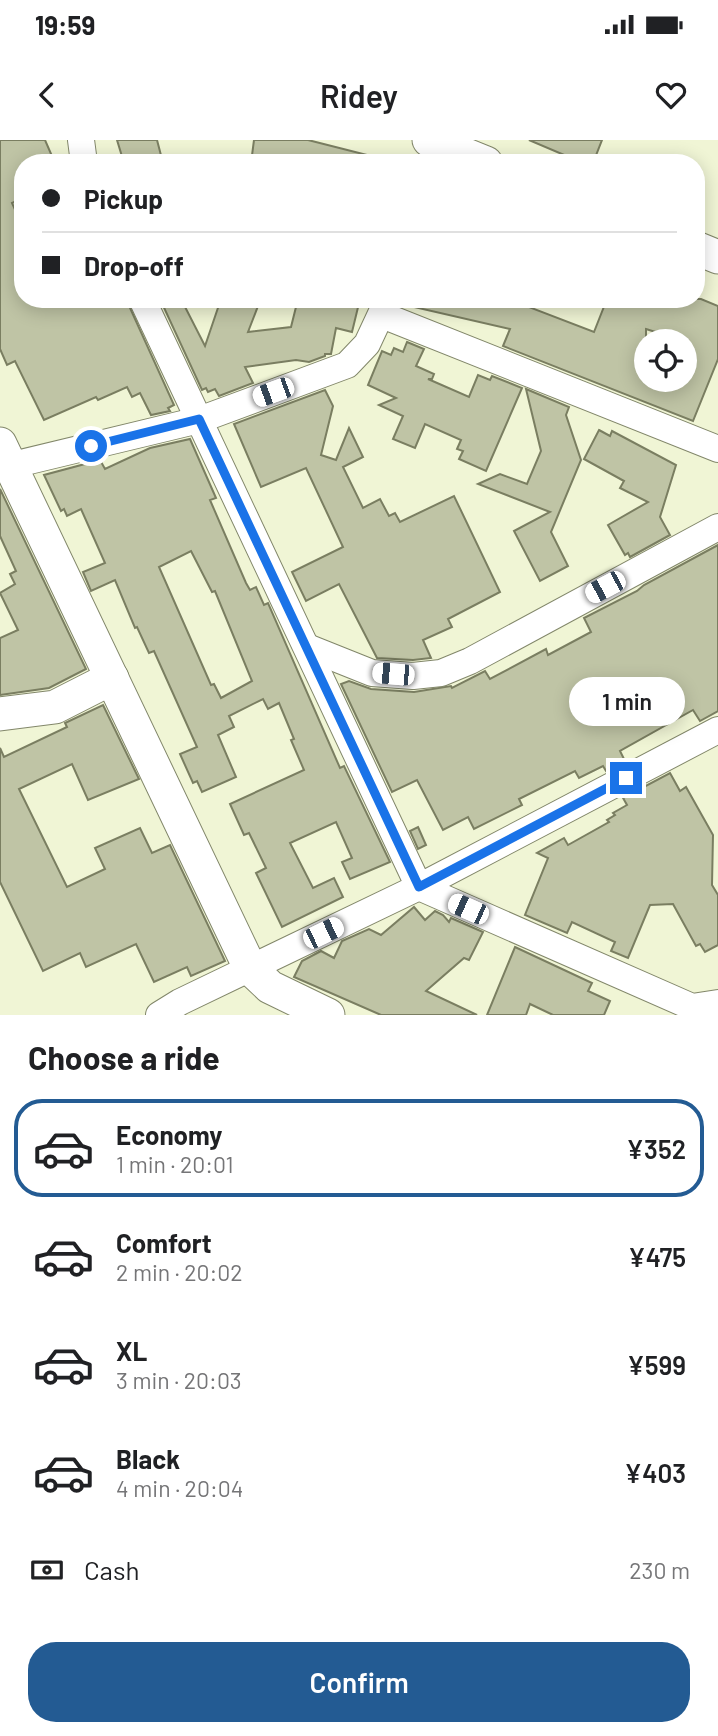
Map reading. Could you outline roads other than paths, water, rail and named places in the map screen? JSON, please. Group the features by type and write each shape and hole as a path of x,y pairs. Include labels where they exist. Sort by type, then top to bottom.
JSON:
{"street":[{"path":"146,308 419,887 692,1007 718,1003"},
{"path":"328,1015 270,987 250,968 112,678 3,459 199,419 347,365 367,344 385,308"},
{"path":"387,308 718,449"},
{"path":"307,647 372,673 413,676 441,673 470,661 718,527"},
{"path":"0,714 55,707 112,678"},
{"path":"169,1012 250,968 419,887 718,730"}]}
